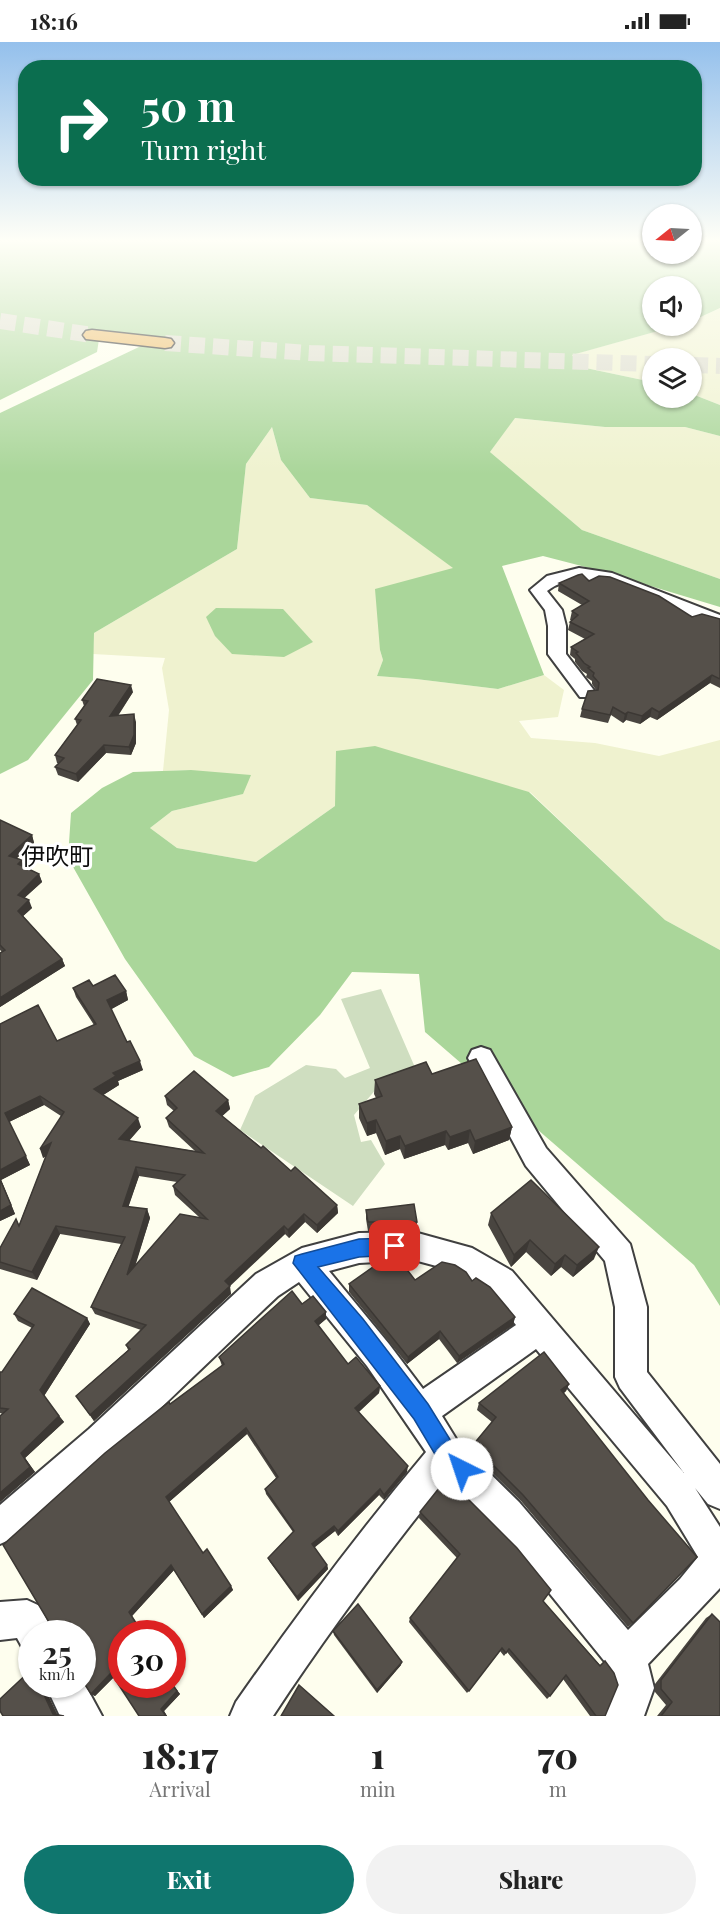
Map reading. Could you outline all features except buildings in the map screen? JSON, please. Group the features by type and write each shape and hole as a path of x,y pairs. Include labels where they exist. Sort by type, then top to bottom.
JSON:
{"highway":[{"path":"92,335 165,343"}],"street":[{"path":"587,693 557,654 557,627 553,610 538,590 546,583 577,573 590,572 606,576 720,621"},
{"path":"482,1058 536,1157 619,1254 631,1307 631,1377 720,1492"},
{"path":"0,1526 25,1508 101,1441 267,1286 302,1263 359,1248 414,1246 461,1258 501,1282 679,1494 720,1560 693,1592 627,1658"},
{"path":"302,1263 356,1326 421,1412 446,1454 507,1514 627,1658 635,1688 624,1716"},
{"path":"421,1412 540,1327"},
{"path":"250,1716 301,1640 360,1561 446,1454"},
{"path":"0,1621 28,1620"},
{"path":"72,1698 82,1716"}],"green space":[{"path":"0,318 642,318 642,335 572,355 581,367 642,380 642,408 702,408 702,398 720,405 720,436 685,427 605,427 515,418 490,452 582,530 720,579 720,607 543,556 502,566 544,675 498,689 377,676 383,660 380,650 375,589 453,568 367,505 310,498 281,460 272,427 246,464 237,549 94,633 93,680 28,760 0,774 0,413 160,337 100,333 97,352 0,400"},
{"path":"702,318 720,318 720,405 702,398 702,348 642,348 642,380 581,367 571,355 642,335 702,336"},
{"path":"514,418 605,427 685,427 720,436 720,579 582,530 490,452"},
{"path":"272,427 281,460 310,498 367,505 454,568 380,650 383,660 377,676 498,689 544,675 564,690 558,717 519,721 531,738 595,743 659,756 720,740 720,950 665,920 530,792 335,806 256,862 177,848 150,828 172,811 242,794 191,770 163,771 169,710 162,668 165,658 93,654 94,633 237,549 246,464"},
{"path":"216,608 283,609 313,642 284,657 232,654 215,636 206,617"},
{"path":"375,746 529,792 665,920 720,950 720,1306 694,1265 425,1032 419,974 352,972 320,1015 269,1067 233,1077 194,1056 125,959 68,858 71,813 102,788 133,772 191,770 251,775 243,794 172,811 150,828 177,848 256,862 335,806 336,751"},
{"path":"381,989 417,1072 383,1081 354,1115 361,1142 371,1140 385,1164 353,1206 240,1130 255,1096 306,1065 336,1069 345,1078 370,1068 341,999"}],"tunnel":[{"path":"0,321 92,335"},
{"path":"165,343 310,353 642,364"},
{"path":"702,365 720,366"}],"district":[{"name":"伊吹町","path":"57,857"}],"route":[{"path":"395,1246 359,1248 302,1263 356,1326 421,1412 446,1454 462,1469"}]}
